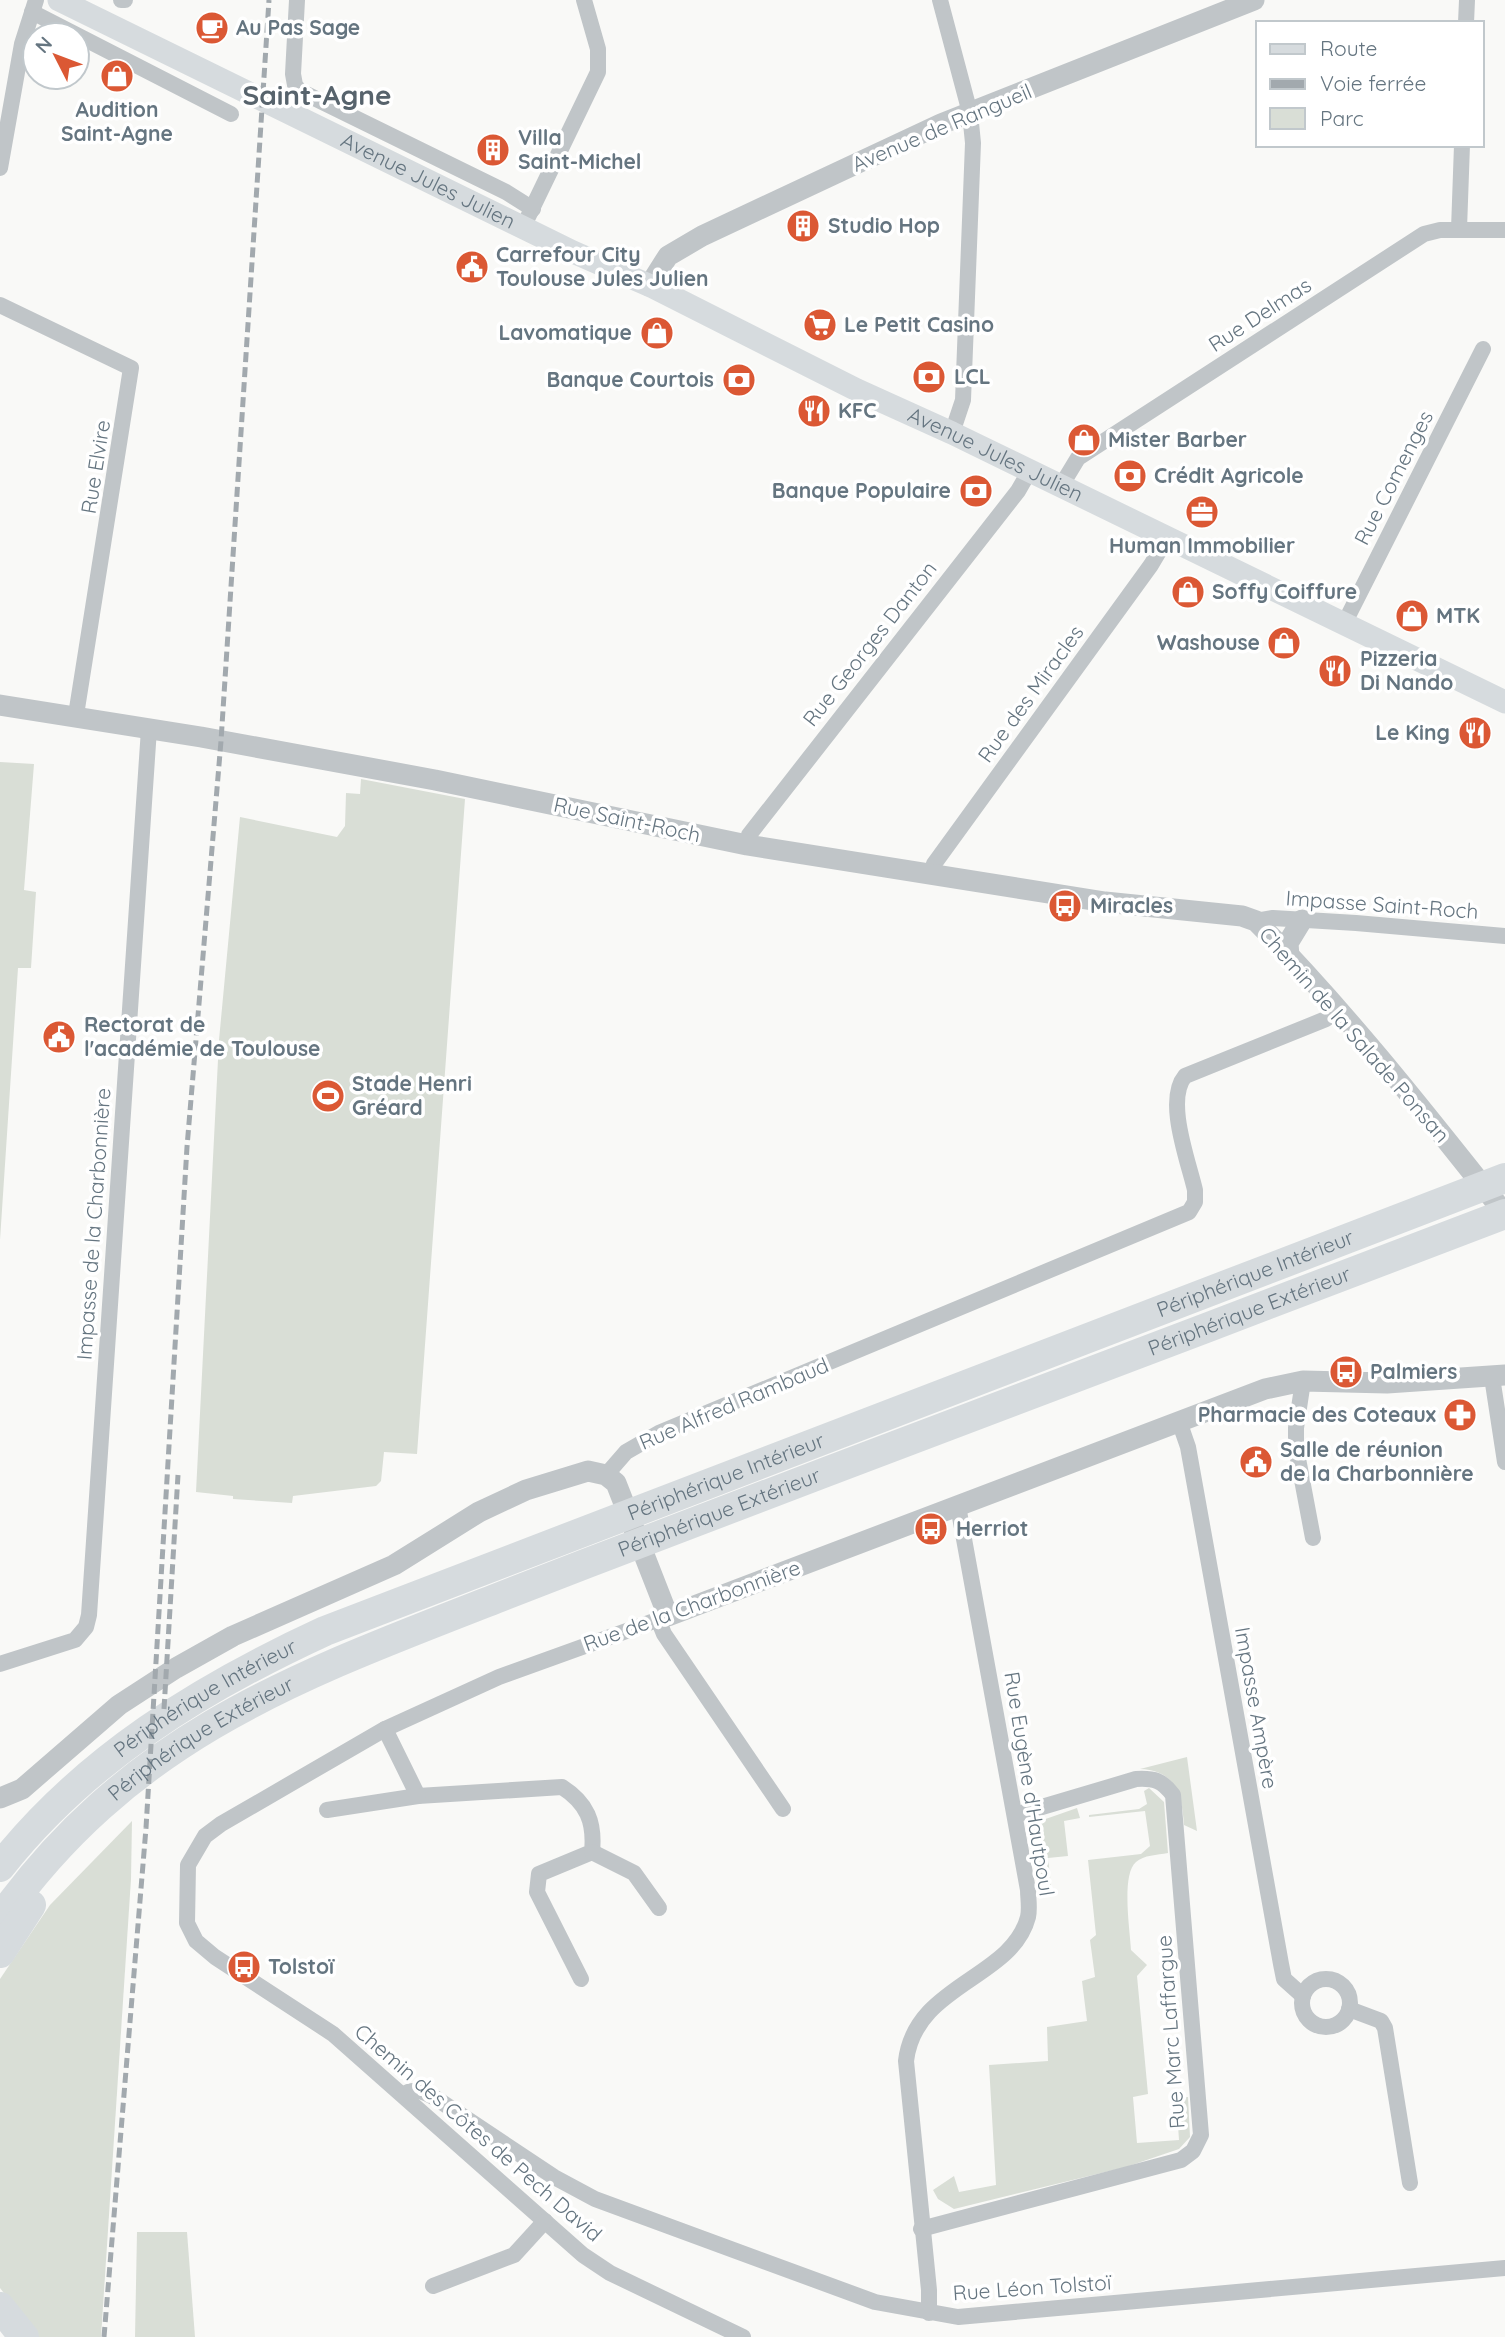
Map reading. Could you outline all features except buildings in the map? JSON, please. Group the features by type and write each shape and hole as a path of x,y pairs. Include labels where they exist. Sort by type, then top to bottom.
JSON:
{"highway":[{"path":"1431,1206 1457,1178 1505,1160"},
{"name":"Périphérique Intérieur","path":"0,1867 55,1805 133,1739 229,1678 289,1647 1505,1178"},
{"name":"Périphérique Extérieur","path":"0,1919 46,1858 81,1822 131,1779 194,1735 283,1685 346,1657 1505,1214"},
{"path":"0,1953 33,1901 71,1852 81,1822"},
{"path":"0,2307 24,2337"}],"main road":[{"name":"Avenue Jules Julien","path":"59,0 297,117 528,218 649,286 857,390 1030,470 1343,626 1505,702"}],"street":[{"name":"Avenue Jules Julien","path":"297,0 293,74 295,85 300,91 506,192 528,218"},
{"path":"528,218 598,72 598,49 584,0"},
{"path":"940,0 970,113 973,143 963,400 952,433"},
{"path":"1466,21 1467,0"},
{"name":"Avenue de Rangueil","path":"649,286 664,260 681,247 970,113 1241,3"},
{"path":"0,168 22,44 34,6 231,114"},
{"path":"1459,229 1462,147"},
{"name":"Rue Delmas","path":"1061,486 1078,458 1424,234 1459,229 1505,230"},
{"name":"Rue Elvire","path":"0,305 131,368 76,715"},
{"name":"Rue Comenges","path":"1343,626 1483,349"},
{"name":"Rue Georges Danton","path":"747,845 749,835 786,785 1018,491 1030,470"},
{"name":"Rue des Miracles","path":"930,876 934,864 1151,565 1167,538"},
{"name":"Rue Saint-Roch","path":"0,705 76,715 435,780 747,845 930,876 1105,902 1242,916 1256,921"},
{"name":"Impasse de la Charbonnière","path":"0,1664 75,1640 86,1627 89,1615 149,729"},
{"name":"Impasse Saint-Roch","path":"1256,921 1273,918 1505,936"},
{"path":"1289,957 1288,943 1302,920"},
{"name":"Chemin de la Salade Ponsan","path":"1256,921 1339,1010 1505,1214"},
{"name":"Rue Alfred Rambaud","path":"606,1475 626,1452 659,1433 1189,1212 1195,1202 1195,1189 1176,1106 1177,1086 1185,1076 1315,1024 1339,1010"},
{"path":"1498,1376 1505,1462"},
{"name":"Rue de la Charbonnière","path":"196,1941 187,1923 188,1865 205,1836 384,1728 499,1676 663,1617 1265,1389 1303,1381 1387,1383 1498,1376"},
{"path":"1303,1381 1296,1448 1313,1538"},
{"name":"Impasse Ampère","path":"1179,1421 1188,1447 1284,1979 1303,1996 1306,2016 1323,2027 1336,2025 1349,2010"},
{"path":"0,1798 22,1789 119,1705 176,1668 233,1636 394,1565 497,1502 578,1473 598,1472 616,1483 623,1496 650,1570 663,1617 664,1634 783,1809"},
{"name":"Rue Eugène d'Hautpoul","path":"929,2313 906,2061 908,2042 928,2011 1004,1952 1019,1936 1028,1915 1028,1889 958,1506"},
{"path":"384,1728 418,1796"},
{"name":"Rue Marc Laffargue","path":"921,2229 1181,2160 1193,2151 1201,2135 1173,1795 1164,1783 1152,1778 1136,1779 1015,1815"},
{"path":"327,1810 418,1796 562,1787 578,1797 590,1815 592,1852"},
{"path":"580,1979 537,1892 539,1874 592,1852 634,1873 659,1908"},
{"name":"Chemin des Côtes de Pech David","path":"196,1941 215,1957 333,2034 545,2221 610,2273 743,2337"},
{"path":"1303,1996 1316,1981 1329,1979 1347,1989 1349,2010 1381,2021 1385,2028 1410,2183"},
{"name":"Rue Léon Tolstoï","path":"403,2095 408,2091 419,2090 437,2099 554,2177 595,2199 875,2302 929,2313 971,2315 1505,2268"},
{"path":"433,2286 514,2255 545,2221"}],"green space":[{"path":"0,762 34,764 24,890 36,892 31,968 18,968 0,1240"},
{"name":"Stade Henri Gréard","path":"361,779 465,799 417,1454 384,1452 381,1481 376,1486 293,1496 292,1503 233,1499 233,1496 196,1492 219,1040 240,817 337,837 345,826 346,793 360,794"},
{"path":"1187,1757 1197,1831 1184,1825 1181,1803 1169,1779 1152,1770 1140,1769"},
{"path":"1149,1788 1164,1802 1168,1853 1139,1860 1131,1869 1129,1878 1131,1950 1147,1965 1137,1976 1148,2094 1133,2097 1137,2143 1179,2140 1176,2097 1188,2097 1190,2137 1179,2149 1126,2167 954,2209 938,2199 933,2190 954,2176 959,2192 996,2185 989,2065 1048,2061 1047,2027 1087,2021 1082,1981 1095,1977 1090,1940 1096,1935 1088,1860 1141,1854 1150,1846 1145,1811 1089,1815 1139,1809 1147,1804 1144,1791"},
{"path":"1077,1808 1080,1818 1064,1821 1068,1856 1048,1858 1051,1885 1039,1886 1035,1846 1037,1822"},
{"path":"132,1821 131,1879 101,2337 38,2337 0,2288 0,1979 50,1905"},
{"path":"137,2232 187,2232 195,2337 135,2337"}],"railway":[{"path":"104,2337 146,1828 187,1147 221,741 269,0"},
{"path":"164,1709 178,1475"}],"place":[{"name":"Au Pas Sage","path":"212,28"},
{"name":"Audition Saint-Agne","path":"117,76"},
{"name":"Villa Saint-Michel","path":"493,150"},
{"name":"Studio Hop","path":"803,226"},
{"name":"Carrefour City Toulouse Jules Julien","path":"472,267"},
{"name":"Le Petit Casino","path":"820,325"},
{"name":"Lavomatique","path":"657,333"},
{"name":"LCL","path":"929,377"},
{"name":"Banque Courtois","path":"739,380"},
{"name":"KFC","path":"814,411"},
{"name":"Mister Barber","path":"1084,440"},
{"name":"Crédit Agricole","path":"1130,476"},
{"name":"Banque Populaire","path":"976,491"},
{"name":"Human Immobilier","path":"1202,512"},
{"name":"Soffy Coiffure","path":"1188,592"},
{"name":"MTK","path":"1412,616"},
{"name":"Washouse","path":"1284,643"},
{"name":"Pizzeria Di Nando","path":"1335,671"},
{"name":"Le King","path":"1475,733"},
{"name":"Miracles","path":"1065,906"},
{"name":"Rectorat de l'académie de Toulouse","path":"59,1037"},
{"name":"Stade Henri Gréard","path":"328,1096"},
{"name":"Palmiers","path":"1346,1372"},
{"name":"Pharmacie des Coteaux","path":"1460,1415"},
{"name":"Salle de réunion de la Charbonnière","path":"1256,1462"},
{"name":"Herriot","path":"931,1529"},
{"name":"Tolstoï","path":"244,1967"}],"district":[{"name":"Saint-Agne","path":"317,95"}]}
